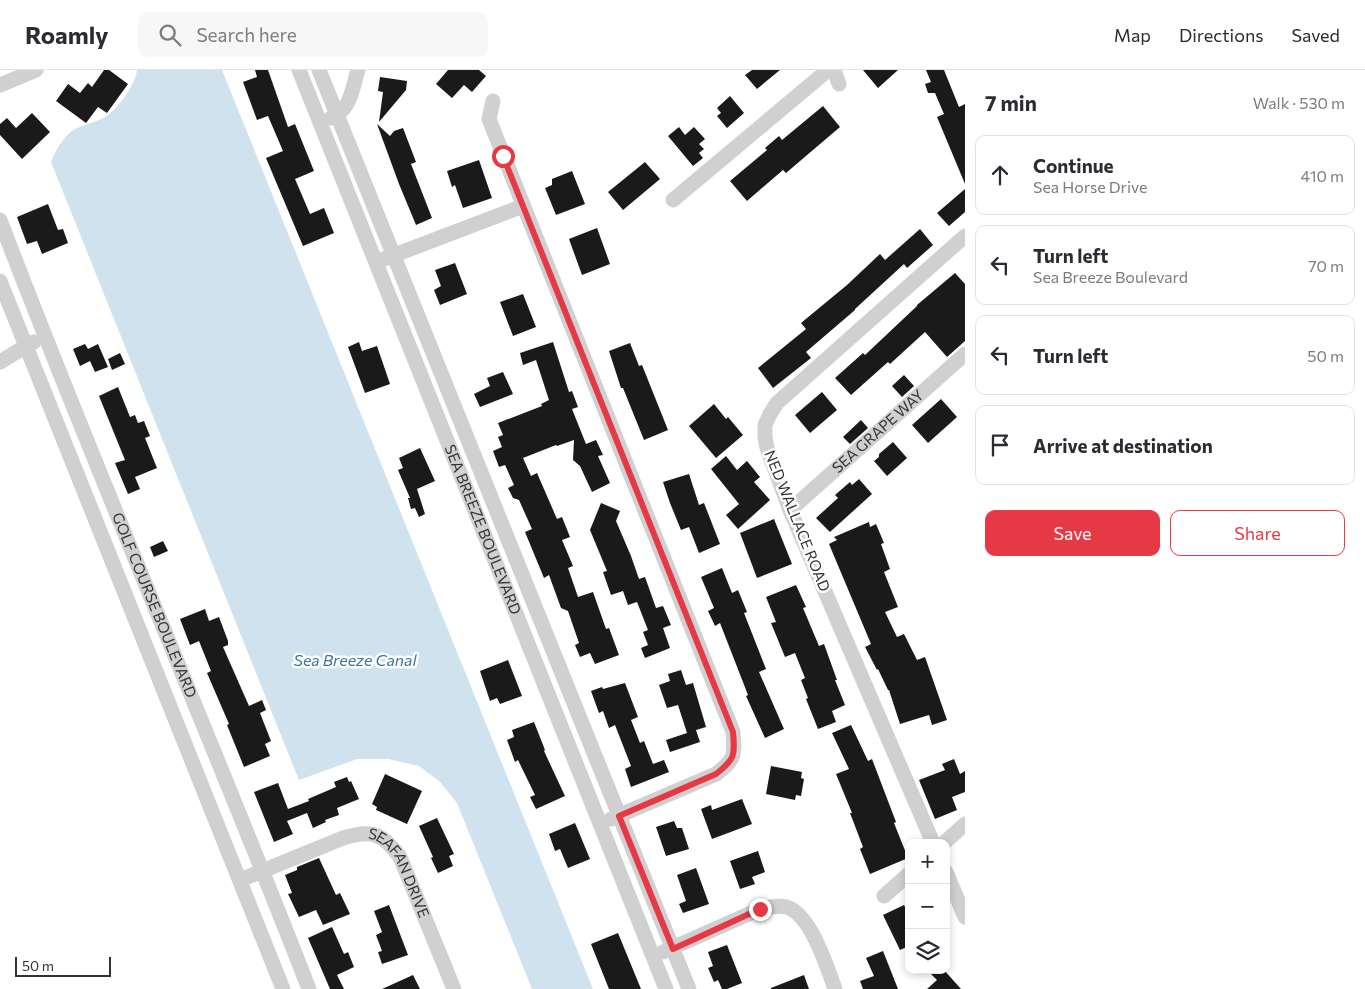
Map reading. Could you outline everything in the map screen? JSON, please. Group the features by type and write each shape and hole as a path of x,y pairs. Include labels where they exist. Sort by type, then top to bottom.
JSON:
{"street":[{"path":"0,85 36,70"},
{"name":"SEA BREEZE BOULEVARD","path":"299,70 666,989"},
{"name":"SEA BREEZE BOULEVARD","path":"319,70 689,989"},
{"path":"320,123 337,116 348,104 358,70"},
{"path":"673,200 828,70"},
{"path":"493,101 489,119 733,732 734,751 728,764 716,774 600,823"},
{"path":"376,262 523,206"},
{"name":"GOLF COURSE BOULEVARD","path":"0,220 45,338 264,871 309,989"},
{"name":"NED WALLACE ROAD","path":"931,839 790,510 767,448 765,425 777,403 965,236"},
{"name":"GOLF COURSE BOULEVARD","path":"0,281 284,989"},
{"path":"0,362 26,346 45,338"},
{"name":"SEA GRAPE WAY","path":"790,510 965,354"},
{"path":"948,839 965,824"},
{"name":"SEAFAN DRIVE","path":"240,880 343,838 360,833 372,834 389,842 400,858 454,989"},
{"path":"884,896 905,878"},
{"path":"950,881 965,917"},
{"path":"653,956 673,949 760,909 774,906 787,907 798,914 812,931 835,989"}],"water":[{"name":"Sea Breeze Canal","path":"137,70 222,70 593,989 532,989 457,803 440,782 419,766 388,759 357,759 299,780 51,162 54,154 69,133 105,117 115,109 130,89"}],"building":[{"path":"104,70 109,70 128,84 107,113 98,107 86,123 56,101 68,84 80,93 88,83 92,87"},
{"path":"255,70 268,70 288,127 295,124 314,171 295,179 310,214 324,208 334,233 303,246 266,158 283,151 268,116 257,120 243,82 257,77"},
{"path":"448,70 479,70 486,76 472,92 464,85 452,98 436,84"},
{"path":"752,70 780,70 757,89 745,75"},
{"path":"863,70 898,70 878,88"},
{"path":"926,70 944,70 959,107 965,104 965,184 937,117 944,114 935,93 928,93 925,84 931,82"},
{"path":"380,77 407,81 406,90 379,122 383,92 378,91"},
{"path":"730,96 744,113 727,128 717,116 721,113 717,108"},
{"path":"823,106 840,127 786,173 783,170 747,201 730,181 767,150 765,148 779,136 782,140"},
{"path":"32,113 50,132 22,159 0,135 0,124 7,118 16,128"},
{"path":"377,124 390,136 394,131 403,128 416,162 411,164 432,218 416,225"},
{"path":"679,127 685,135 694,127 705,139 699,144 704,149 699,153 703,158 693,166 668,136"},
{"path":"479,160 492,198 463,208 455,185 452,187 447,171"},
{"path":"645,162 660,179 623,210 608,192"},
{"path":"572,171 585,204 556,215 545,188 552,185 552,179"},
{"path":"965,189 965,212 949,226 937,213"},
{"path":"48,204 58,230 63,229 68,243 42,254 37,241 27,244 17,217"},
{"path":"597,228 610,264 582,275 569,239"},
{"path":"920,229 933,245 907,268 904,264 806,352 811,358 773,388 758,368 806,329 801,323 847,285 880,254 885,260"},
{"path":"455,263 467,294 440,305 434,290 441,286 435,270"},
{"path":"955,273 965,284 965,341 947,357 925,332 890,364 888,362 851,395 835,378 863,353 865,355 917,305"},
{"path":"523,294 536,327 513,336 500,302"},
{"path":"359,342 362,351 377,346 390,384 365,393 348,347"},
{"path":"553,342 569,392 572,391 578,407 572,409 586,444 596,440 603,455 598,456 610,483 592,492 580,466 573,460 574,440 523,458 531,476 537,473 557,519 562,517 570,537 562,540 573,566 568,568 578,597 593,592 606,629 609,628 619,655 595,664 590,653 580,657 575,645 579,643 568,611 561,608 549,575 544,578 525,532 532,529 519,500 513,498 508,488 514,485 505,465 499,467 493,451 502,447 498,437 503,435 498,423 542,406 541,404 549,400 536,360 523,365 520,353"},
{"path":"630,343 639,366 642,365 668,430 644,440 623,388 621,388 609,351"},
{"path":"85,344 88,349 98,344 108,367 95,372 90,361 80,366 73,349"},
{"path":"120,353 125,364 112,370 108,359"},
{"path":"503,372 513,394 480,407 474,394 490,386 487,378"},
{"path":"904,375 914,386 902,397 892,386"},
{"path":"118,387 130,417 135,415 138,423 144,421 150,436 145,438 157,468 135,477 140,489 128,494 115,463 125,460 99,396"},
{"path":"822,392 837,410 810,433 795,415"},
{"path":"941,399 957,417 928,443 912,425"},
{"path":"714,404 743,435 716,458 689,426"},
{"path":"861,420 868,428 850,444 843,437"},
{"path":"893,442 907,458 887,476 874,461"},
{"path":"420,448 435,481 417,489 425,514 419,517 415,508 411,509 408,498 410,498 398,470 403,468 399,458"},
{"path":"726,456 737,470 747,461 760,477 754,482 770,500 738,529 726,515 739,504 711,469"},
{"path":"689,474 699,505 704,503 720,544 699,553 689,527 681,530 663,482"},
{"path":"859,479 872,494 830,532 816,518 838,498 835,495 850,482 852,485"},
{"path":"601,503 620,511 616,521 639,579 645,577 656,608 663,606 671,625 663,628 670,648 645,658 641,648 648,645 643,632 648,630 637,602 628,605 623,591 611,595 603,572 607,571 590,530"},
{"path":"774,519 792,564 757,578 740,533"},
{"path":"869,522 870,527 876,524 884,543 881,544 890,569 884,572 898,607 885,612 897,637 904,634 917,660 925,657 947,720 932,725 929,715 900,724 889,690 865,647 871,644 829,544 837,540 834,537"},
{"path":"163,541 168,551 154,557 150,547"},
{"path":"722,568 732,593 738,590 747,612 744,613 766,669 759,672 784,729 765,738 746,696 748,695 720,623 715,626 708,611 714,608 701,577"},
{"path":"796,585 806,607 803,608 819,646 824,644 845,705 832,711 836,722 818,729 806,699 808,698 801,680 805,678 795,653 785,657 771,623 776,622 766,597"},
{"path":"205,609 209,621 219,617 228,641 228,645 223,647 249,706 262,700 266,710 260,713 271,741 265,744 270,756 244,767 227,725 229,724 207,673 211,671 199,641 190,645 180,619"},
{"path":"508,660 522,696 500,704 497,698 490,701 480,671"},
{"path":"681,670 686,685 693,683 706,727 696,730 700,742 670,752 666,740 687,733 678,705 667,708 659,685 670,681 668,674"},
{"path":"625,683 638,717 631,720 640,743 644,741 653,764 664,760 669,772 631,787 625,769 631,766 615,725 609,728 603,711 599,713 591,691"},
{"path":"534,722 544,751 565,796 536,809 530,797 535,795 518,760 515,762 507,740 514,737 512,730"},
{"path":"851,725 868,761 872,759 905,850 905,859 870,874 860,849 863,847 850,813 852,813 836,774 849,769 832,733"},
{"path":"954,759 960,774 965,771 965,792 952,797 957,810 935,819 919,780 945,770 942,764"},
{"path":"771,766 802,772 801,778 804,779 801,796 796,795 795,800 766,794"},
{"path":"385,774 422,791 407,824 376,810 377,807 372,804"},
{"path":"347,777 349,782 351,781 359,799 337,808 339,815 325,820 326,822 313,828 307,813 287,821 293,834 274,842 254,792 278,783 288,809 336,787 334,782"},
{"path":"742,799 752,824 712,839 701,809 711,805 712,810"},
{"path":"437,818 454,854 449,856 453,866 438,873 419,826"},
{"path":"674,821 677,828 682,828 689,849 666,856 656,827"},
{"path":"575,823 590,859 568,868 560,849 555,851 549,834"},
{"path":"758,851 765,872 752,877 755,884 740,889 730,861"},
{"path":"319,858 336,895 340,893 350,914 323,925 316,910 299,917 288,894 292,893 285,875 297,870 297,867"},
{"path":"696,868 709,904 683,913 679,904 686,901 677,875"},
{"path":"389,905 408,955 382,964 378,952 382,951 376,935 382,932 374,911"},
{"path":"904,905 905,948 900,950 883,915"},
{"path":"332,927 344,954 348,952 354,967 337,975 344,989 330,989 308,938"},
{"path":"618,933 641,989 609,989 591,944"},
{"path":"727,945 742,983 722,989 718,980 714,982 708,968 713,966 708,952"},
{"path":"883,951 898,989 863,989 860,981 874,976 866,958"},
{"path":"931,974 948,974 961,989 927,989 937,980"},
{"path":"413,975 420,989 382,989"},
{"path":"804,975 809,989 771,989 771,988"}],"route":[{"path":"503,156 733,732 734,751 728,764 716,774 619,816 673,949 760,909"}]}
